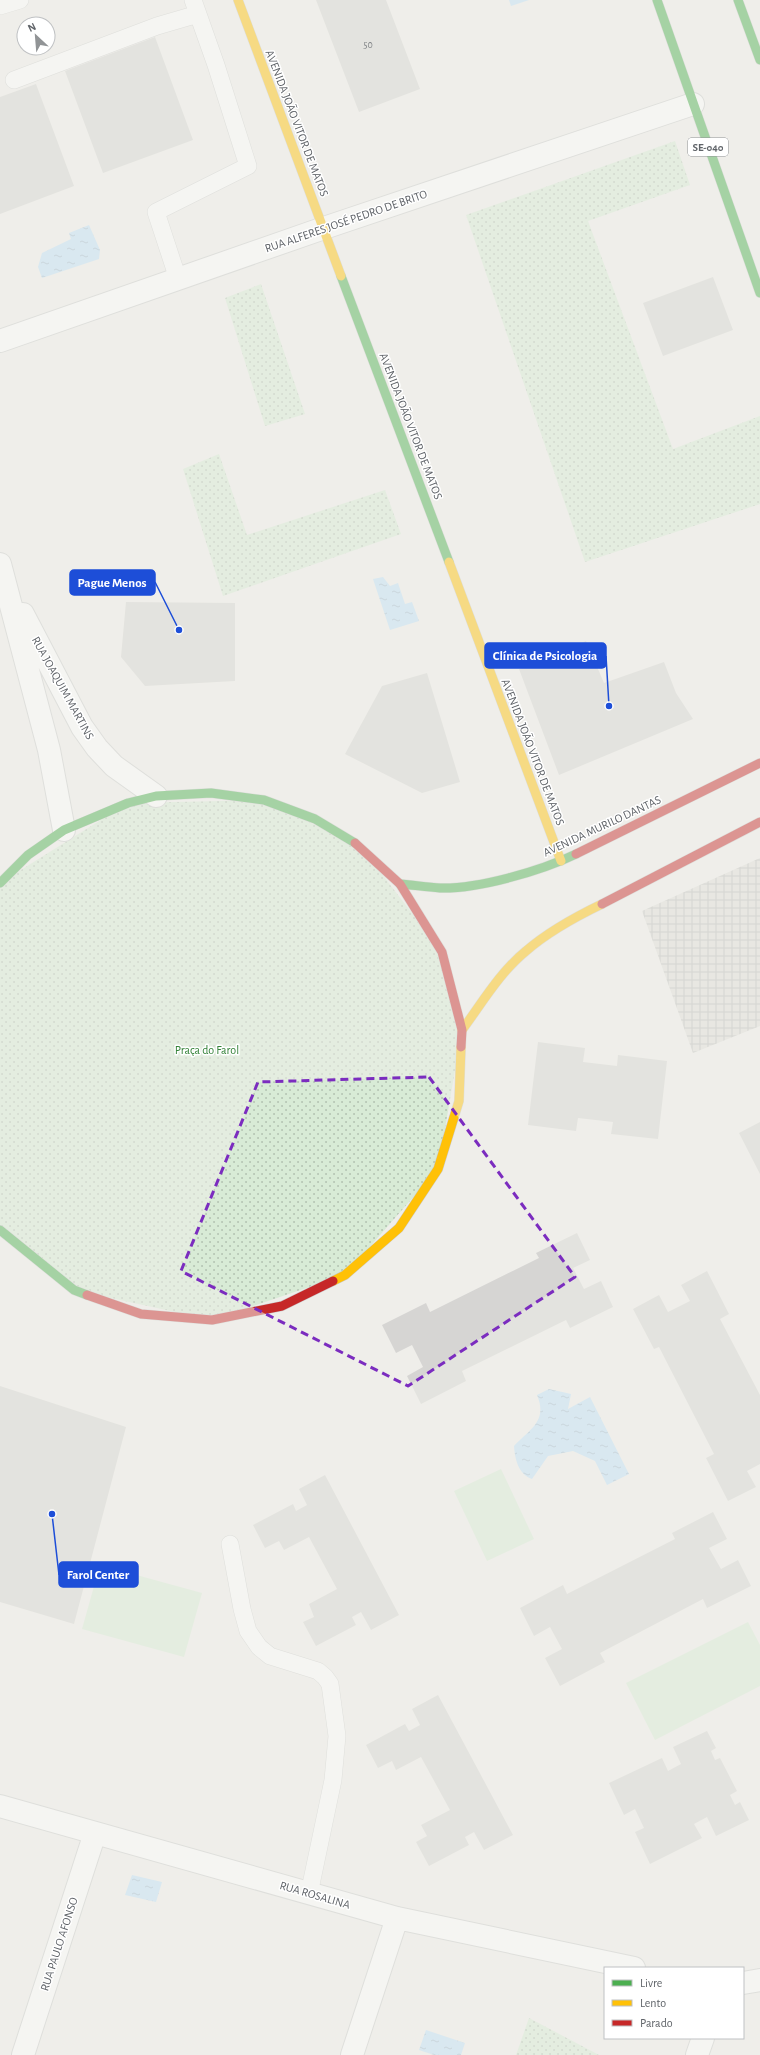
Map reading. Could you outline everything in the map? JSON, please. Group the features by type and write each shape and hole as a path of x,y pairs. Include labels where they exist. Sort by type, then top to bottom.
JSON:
{"main road":[{"name":"AVENIDA JOÃO VITOR DE MATOS","path":"238,0 561,861"},
{"name":"SE-040","path":"657,0 760,293"},
{"path":"738,0 760,60"},
{"name":"AVENIDA MURILO DANTAS","path":"400,884 441,888 476,884 509,878 561,861 760,763"},
{"path":"0,883 28,855 64,830 128,803 156,796 211,793 264,800 315,819 354,843 400,884 442,952 462,1030 459,1101 438,1169 399,1228 346,1275 282,1306 212,1320 141,1314 74,1290 0,1230"},
{"path":"462,1030 499,979 525,951 560,925 760,822"}],"street":[{"name":"RUA ALFERES JOSÉ PEDRO DE BRITO","path":"0,341 324,228 693,104"},
{"name":"RUA JOAQUIM MARTINS","path":"3,572 82,727 96,748 114,766 156,796"},
{"name":"RUA JOAQUIM MARTINS","path":"3,572 49,750 64,830"},
{"name":"RUA ROSALINA","path":"0,1806 396,1918 629,1967"},
{"name":"RUA PAULO AFONSO","path":"23,2055 95,1833"},
{"path":"352,2055 396,1918"},
{"path":"744,1983 760,1980"},
{"path":"697,2055 703,2039"}],"lane":[{"path":"0,6 20,0"},
{"path":"14,80 157,26 196,7 248,166 156,212 178,279"},
{"path":"230,1544 242,1609 248,1632 259,1647 270,1656 318,1671 330,1684 337,1736 333,1780 309,1894"}],"highlighted area":[{"path":"429,1077 575,1277 408,1386 181,1271 258,1082"}],"shaded area":[{"path":"760,858 760,1026 693,1053 642,911"}],"green space":[{"path":"675,141 690,185 588,221 673,449 760,416 760,504 585,562 466,215"},
{"path":"261,284 305,414 265,426 225,298"},
{"path":"219,454 247,535 385,490 401,534 223,596 183,469"},
{"name":"Praça do Farol","path":"264,800 361,847 442,952 462,1030 438,1169 345,1275 212,1320 74,1290 0,1230 0,883 128,803"},
{"path":"501,1469 534,1539 487,1561 454,1491"},
{"path":"100,1565 202,1593 184,1657 82,1629"},
{"path":"748,1622 760,1645 760,1686 655,1740 626,1683"},
{"path":"529,2018 599,2055 516,2055"}],"water":[{"path":"509,0 529,0 511,6"},
{"path":"89,225 100,250 99,259 42,278 38,267 42,253 71,239 69,233"},
{"path":"383,577 390,586 398,583 405,604 412,602 419,621 390,630 373,579"},
{"path":"549,1389 571,1394 568,1409 590,1397 629,1474 607,1485 595,1461 573,1451 548,1456 532,1479 523,1474 516,1461 514,1446 536,1424 540,1412 540,1404 537,1395"},
{"path":"132,1875 162,1882 156,1902 125,1895"},
{"path":"426,2030 465,2043 461,2055 434,2055 419,2050"}],"building":[{"path":"316,0 386,0 420,89 359,112"},
{"path":"155,37 193,140 103,173 65,71"},
{"path":"36,84 74,186 0,214 0,97"},
{"path":"713,277 733,330 663,356 643,303"},
{"path":"126,602 235,603 235,681 145,686 121,657"},
{"path":"586,641 604,683 664,662 676,693 693,719 559,775 519,669"},
{"path":"427,673 460,782 422,793 345,754 382,686"},
{"path":"538,1042 585,1048 583,1062 617,1066 618,1055 667,1061 658,1139 611,1134 613,1122 578,1118 576,1131 528,1125"},
{"path":"760,1122 760,1174 739,1133"},
{"path":"577,1233 590,1260 573,1268 584,1289 601,1281 613,1307 570,1328 566,1320 462,1371 466,1381 421,1404 407,1376 423,1367 412,1345 396,1353 382,1325 426,1303 430,1312 539,1258 536,1253"},
{"path":"707,1271 729,1314 720,1319 760,1395 760,1464 747,1471 756,1487 728,1501 706,1458 714,1454 659,1347 654,1349 633,1309 659,1295 668,1312 690,1301 681,1285"},
{"path":"0,1386 126,1427 74,1624 0,1602"},
{"path":"325,1475 399,1615 371,1630 361,1612 352,1617 356,1625 316,1646 303,1622 314,1617 309,1604 337,1589 309,1537 284,1550 279,1541 265,1548 253,1525 293,1504 296,1511 307,1505 299,1489"},
{"path":"713,1512 727,1539 709,1548 721,1569 738,1560 751,1586 707,1608 703,1599 600,1653 605,1662 560,1686 545,1658 562,1649 550,1627 534,1636 520,1608 563,1585 567,1594 675,1539 672,1533"},
{"path":"438,1695 513,1835 484,1850 474,1832 465,1837 469,1845 429,1866 416,1842 427,1836 421,1825 450,1810 421,1757 396,1770 392,1761 378,1768 366,1745 405,1724 409,1731 420,1725 412,1709"},
{"path":"707,1731 716,1748 711,1751 715,1760 720,1758 737,1791 730,1795 735,1805 740,1802 749,1820 716,1836 707,1817 694,1824 702,1838 650,1864 635,1832 644,1828 635,1809 624,1815 609,1783 662,1758 668,1771 681,1764 673,1747"}],"traffic: fast":[{"path":"657,0 760,293"},
{"path":"738,0 760,60"},
{"path":"341,276 449,562"},
{"path":"0,883 28,855 64,830 128,803 156,796 211,793 264,800 315,819 355,843"},
{"path":"400,884 440,888 472,886 509,878 545,867 576,854"},
{"path":"0,1230 74,1290 87,1295"}],"traffic: slow":[{"path":"238,0 341,276"},
{"path":"449,562 561,861"},
{"path":"462,1030 492,988 517,959 553,931 572,919 602,904"},
{"path":"333,1281 345,1275 399,1228 438,1169 459,1101 461,1047"}],"traffic: jam":[{"path":"576,854 760,763"},
{"path":"602,904 760,822"},
{"path":"355,843 400,884 442,952 462,1030 461,1047"},
{"path":"87,1295 141,1314 212,1320 282,1306 333,1281"}],"place":[{"name":"Pague Menos","path":"179,630"},
{"name":"Clínica de Psicologia","path":"609,706"},
{"name":"Farol Center","path":"52,1514"}]}
